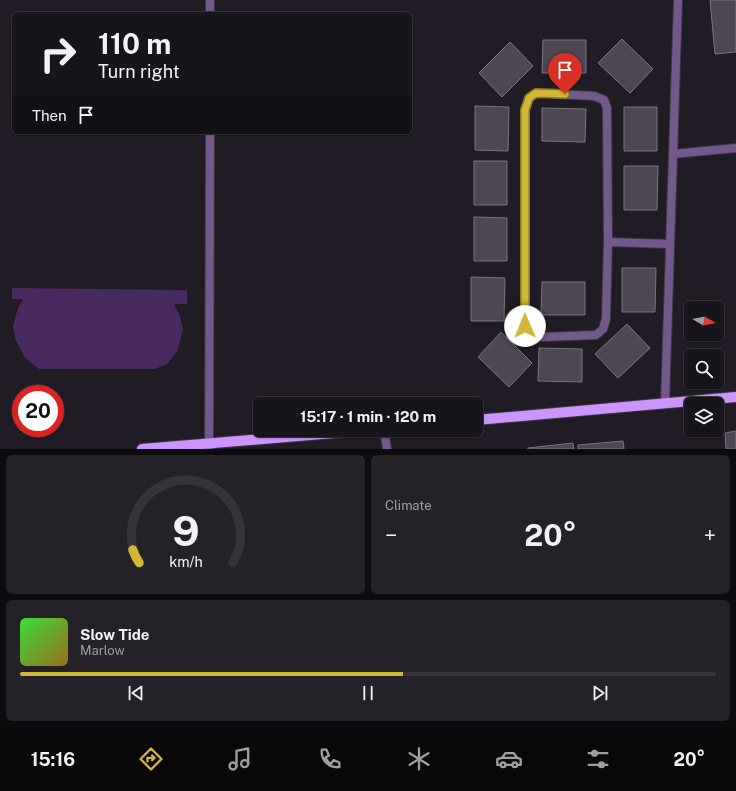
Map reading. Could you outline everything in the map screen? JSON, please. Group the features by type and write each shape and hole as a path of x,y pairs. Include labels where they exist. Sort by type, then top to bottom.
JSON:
{"main road":[{"path":"483,419 736,397"},
{"path":"142,449 209,447 303,437"}],"street":[{"path":"210,0 210,12"},
{"path":"664,403 678,0"},
{"path":"536,93 594,96 604,100 607,108 608,242 606,319 603,329 596,335 543,337 532,334 525,326 525,110 529,98 536,93"},
{"path":"209,447 210,134"},
{"path":"673,154 736,148"},
{"path":"608,242 670,244"},
{"path":"385,437 387,449"}],"shaded area":[{"path":"12,288 187,290 187,304 174,304 180,316 183,330 177,352 167,364 155,369 39,369 25,358 16,341 13,326 18,308 23,299 12,299"}],"building":[{"path":"710,0 736,0 736,52 715,54"},
{"path":"622,39 653,69 630,93 598,63"},
{"path":"543,40 586,40 586,73 542,73"},
{"path":"510,42 533,66 502,97 479,73"},
{"path":"475,106 509,107 508,151 475,150"},
{"path":"624,107 657,107 657,151 624,151"},
{"path":"542,108 586,109 585,142 542,141"},
{"path":"474,161 507,161 507,205 474,205"},
{"path":"624,166 658,166 657,210 624,210"},
{"path":"474,217 507,218 507,261 474,261"},
{"path":"622,268 656,268 655,312 622,312"},
{"path":"471,277 505,278 504,321 471,321"},
{"path":"542,282 585,282 585,315 541,315"},
{"path":"627,324 650,348 618,378 595,354"},
{"path":"501,332 532,363 509,387 478,357"},
{"path":"539,348 582,349 582,382 538,381"},
{"path":"736,431 736,449 726,449 725,433"},
{"path":"623,441 624,449 578,449 578,445"},
{"path":"573,443 574,449 528,449 528,448"}],"route":[{"path":"525,326 525,110 529,98 536,93 565,94"}]}
